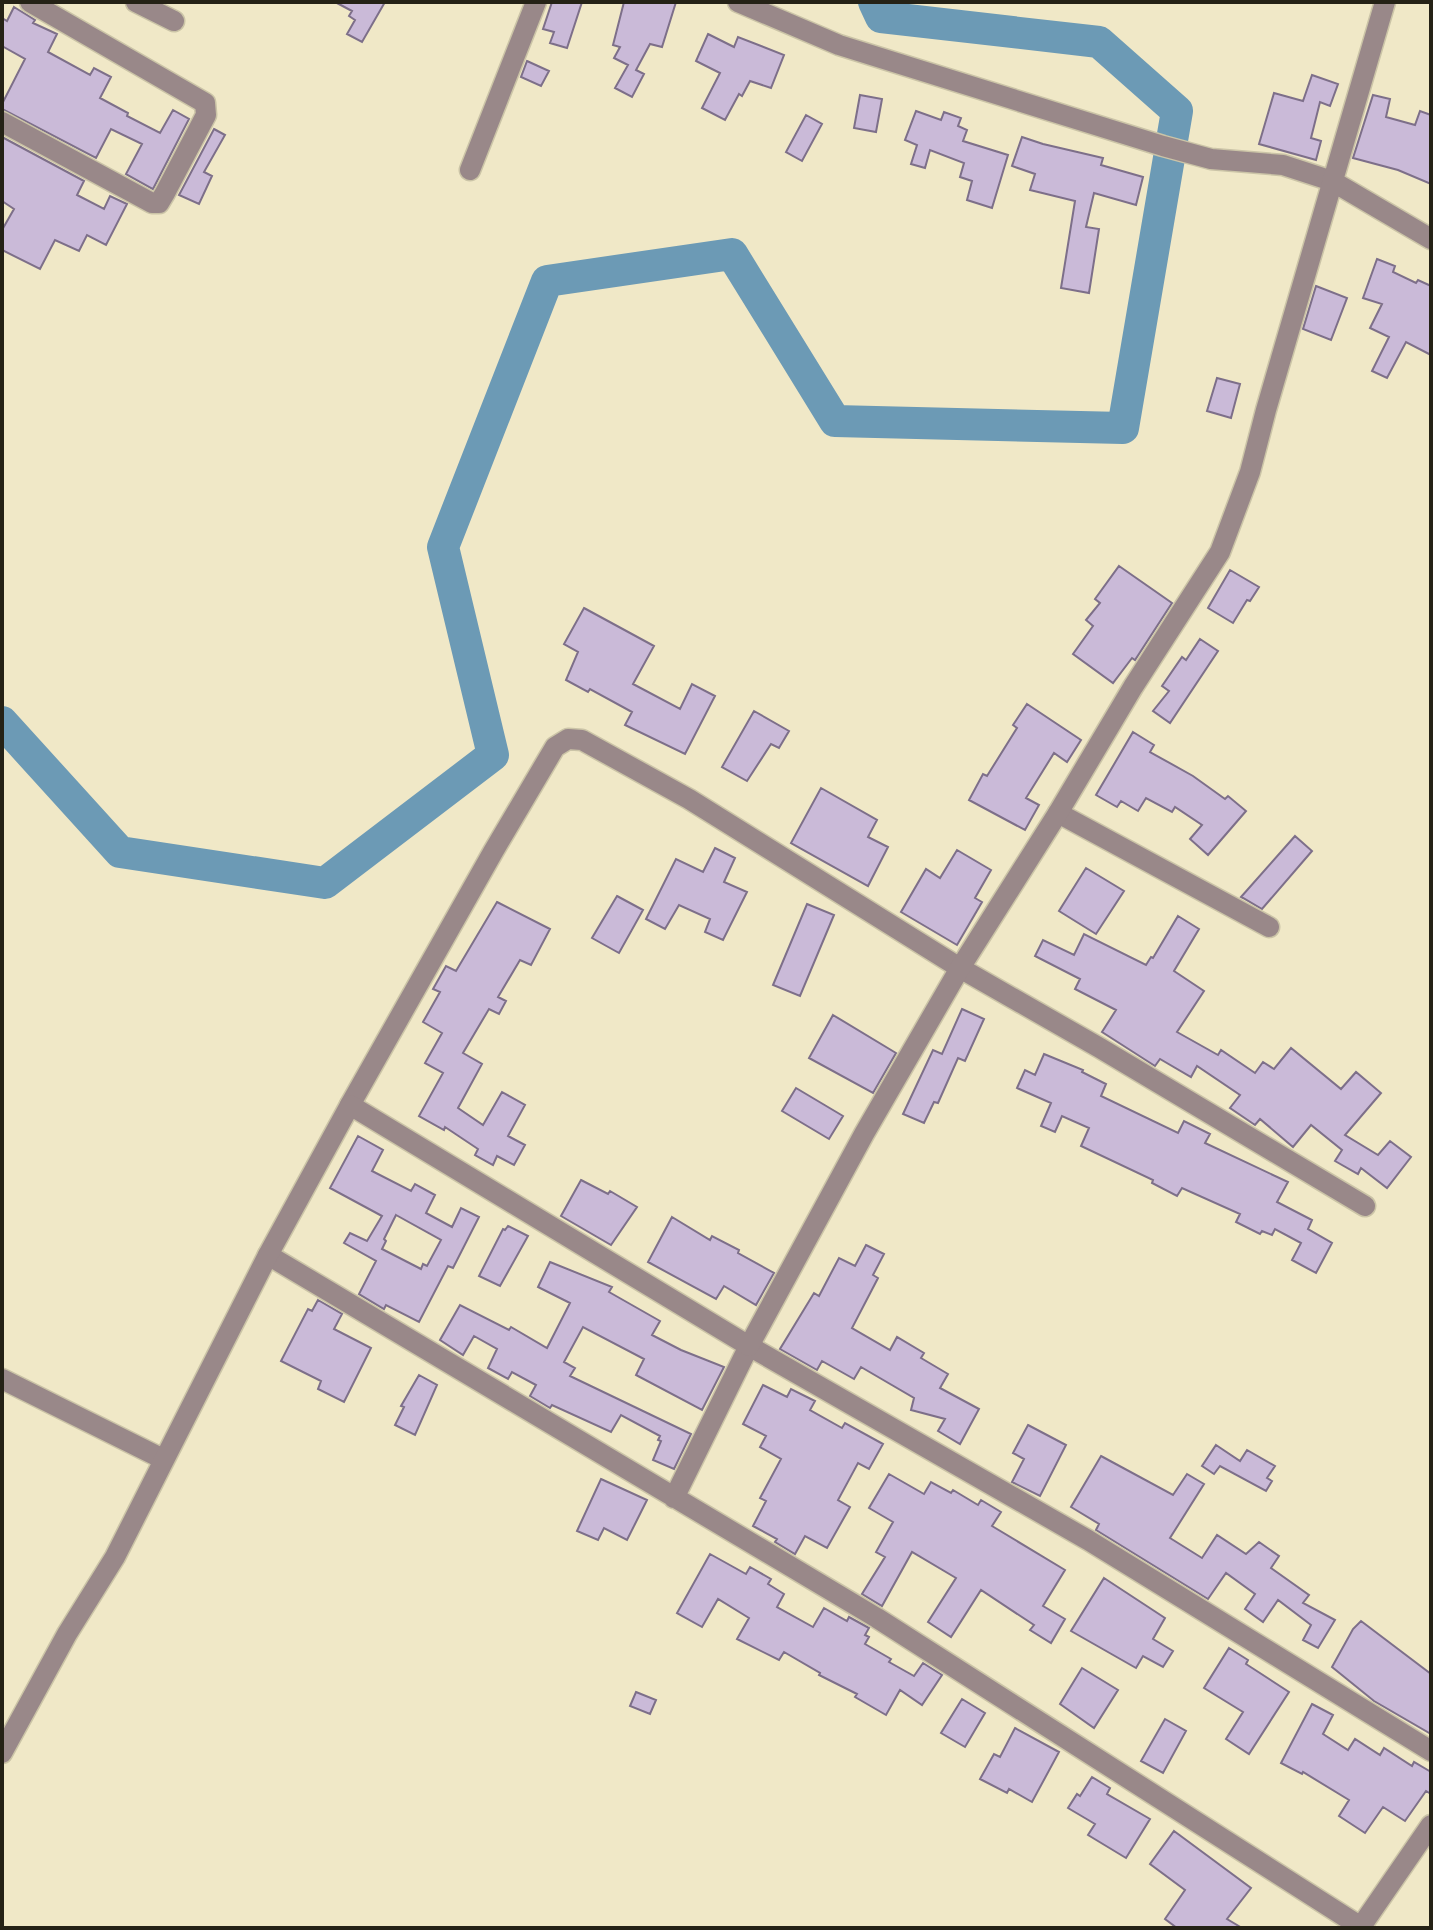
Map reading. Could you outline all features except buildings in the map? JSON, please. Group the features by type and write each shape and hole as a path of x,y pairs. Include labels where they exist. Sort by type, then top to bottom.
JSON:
{"street":[{"path":"2,122 152,203 159,203 206,115 205,103 30,2"},
{"path":"136,2 174,21"},
{"path":"470,170 536,2"},
{"path":"738,2 839,45 1163,146 1211,159 1283,165 1332,181 1431,239"},
{"path":"674,1498 749,1346 864,1134 960,968 1220,552 1250,472 1385,2"},
{"path":"2,1753 67,1634 115,1557 268,1255 350,1105 555,747 568,739 582,740 689,799 960,968 1365,1206"},
{"path":"1058,813 1269,927"},
{"path":"350,1105 749,1346 1088,1540 1431,1751"},
{"path":"268,1255 877,1618 1361,1927 1431,1825"},
{"path":"2,1379 163,1459"}],"waterway":[{"path":"2,722 120,852 325,883 493,755 443,547 547,281 732,254 835,421 1123,428 1177,111 1099,42 881,17 874,2"}]}
